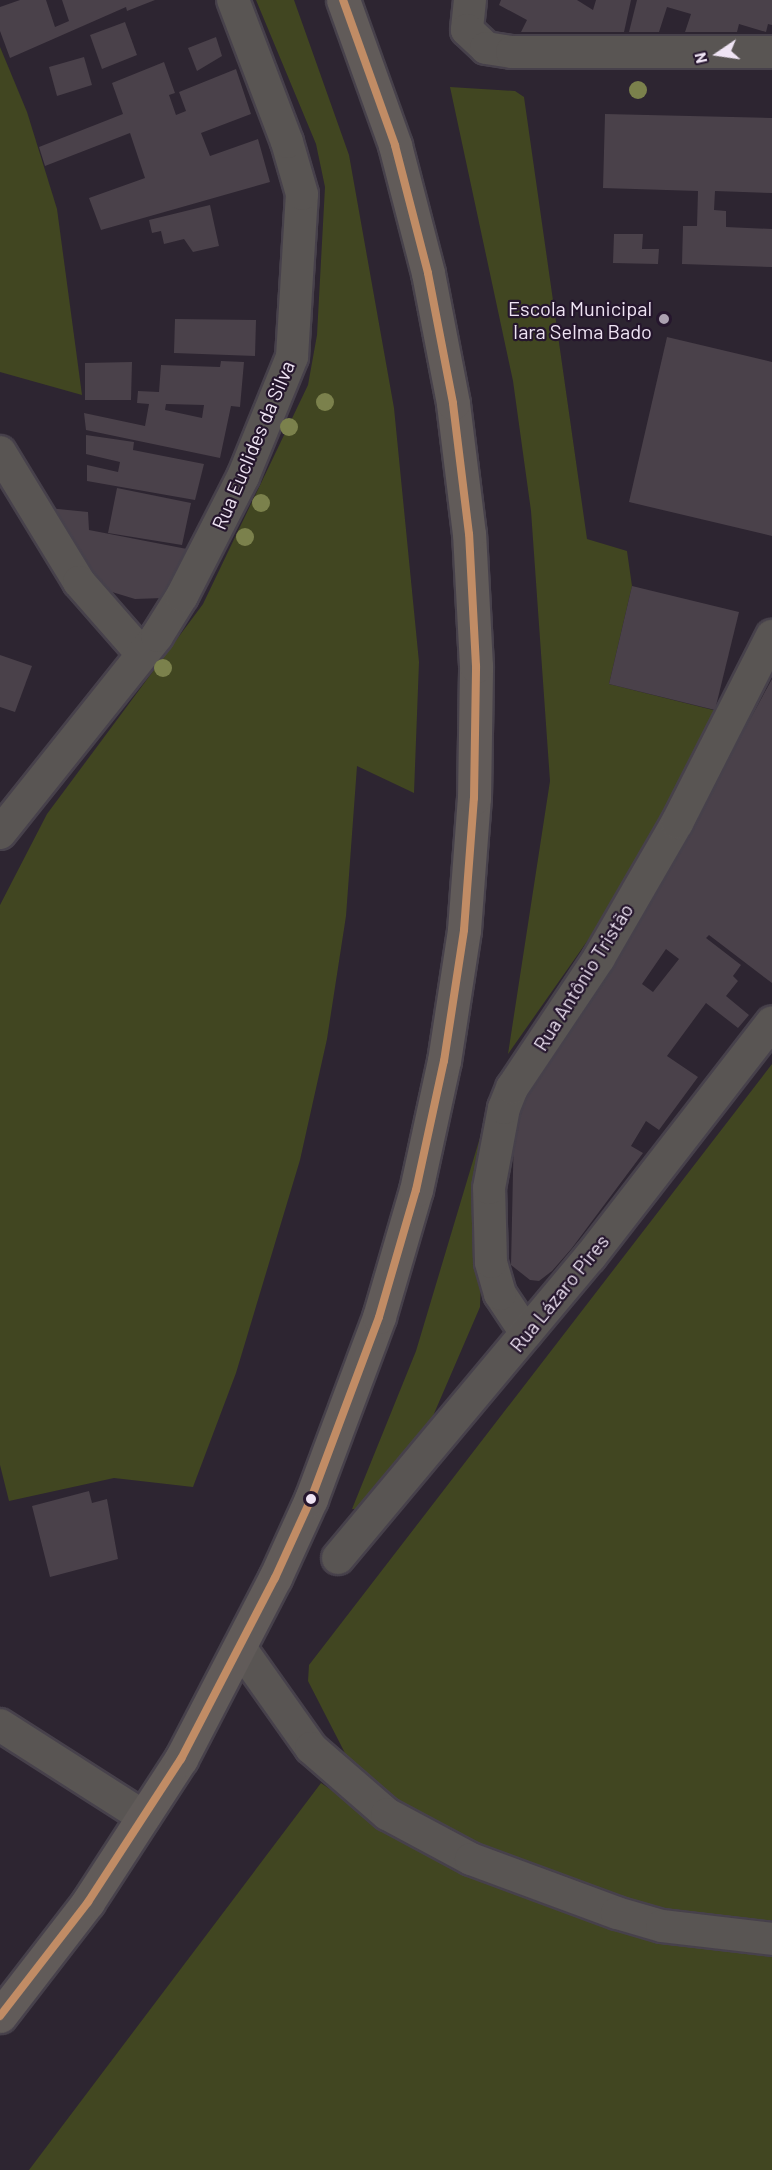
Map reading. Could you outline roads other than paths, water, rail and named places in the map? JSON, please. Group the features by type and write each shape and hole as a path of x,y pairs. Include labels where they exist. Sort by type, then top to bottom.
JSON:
{"main road":[{"path":"0,2016 88,1902 144,1817 212,1706 311,1499 379,1317 416,1190 446,1049 464,930 474,798 476,666 469,534 453,403 429,273 395,145 343,0"}],"street":[{"name":"Rua Euclides da Silva","path":"0,833 142,654 198,568 243,477 292,357 302,194 287,141 233,0"},
{"path":"469,15 481,45 512,52 772,52"},
{"path":"0,452 79,582 142,654"},
{"name":"Rua Antônio Tristão","path":"526,1333 500,1293 491,1262 489,1188 504,1108 512,1088 599,958 671,834 772,636"},
{"name":"Rua Lázaro Pires","path":"338,1558 526,1333 772,1022"},
{"path":"241,1649 311,1748 387,1815 471,1859 617,1913 662,1926 772,1939"},
{"path":"0,1725 144,1817"}],"place":[{"name":"Escola Municipal Iara Selma Bado","path":"664,319"}]}
